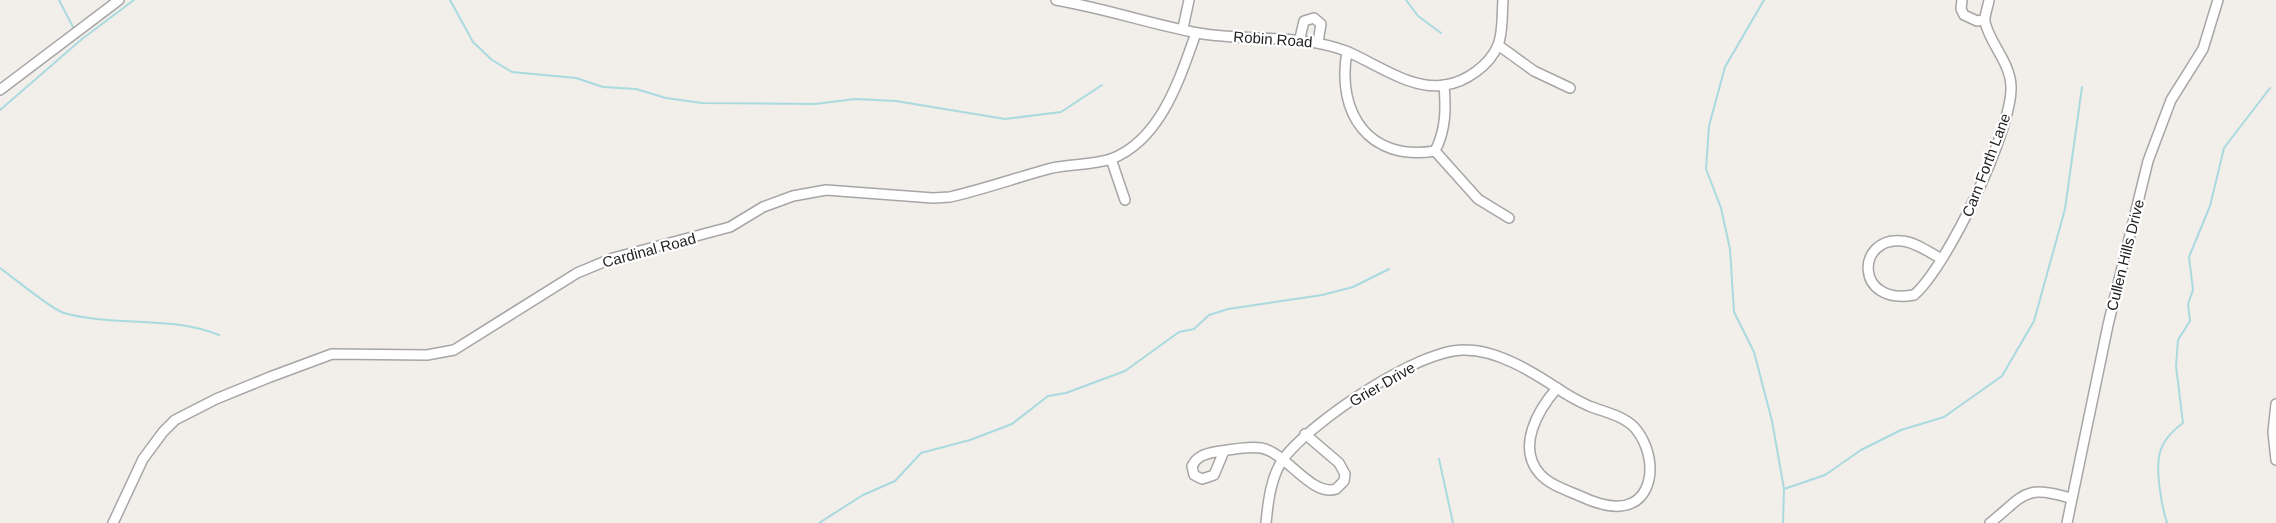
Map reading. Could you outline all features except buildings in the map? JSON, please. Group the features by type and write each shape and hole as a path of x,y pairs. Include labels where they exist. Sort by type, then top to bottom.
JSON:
{"street":[{"path":"0,90 119,0"},
{"name":"Robin Road","path":"1059,0 1183,28 1196,33 1242,38 1300,38 1347,52 1407,79 1444,85"},
{"path":"1183,28 1189,0"},
{"path":"1435,151 1443,132 1446,109 1444,85 1480,69 1498,45 1503,0"},
{"path":"1962,0 1961,9 1964,15 1977,21 1984,20 1989,0"},
{"name":"Cullen Hills Drive","path":"2067,523 2070,498 2110,315 2148,161 2171,100 2203,49 2218,0"},
{"path":"1300,38 1304,21 1314,18 1321,24 1318,42"},
{"name":"Carn Forth Lane","path":"1940,258 1912,243 1893,242 1876,249 1870,255 1868,272 1876,290 1884,294 1893,297 1914,295 1927,282 1940,258 1962,228 1984,176 2010,103 2011,84 2007,71 1984,20"},
{"name":"Cardinal Road","path":"113,523 143,459 163,432 176,420 216,399 332,354 427,356 449,351 577,273 613,258 730,227 763,207 793,196 826,190 933,198 950,197 1058,167 1111,159 1139,142 1152,129 1183,70 1196,33"},
{"path":"1498,45 1534,71 1570,88"},
{"path":"1347,52 1343,76 1344,93 1360,126 1391,150 1416,154 1435,151"},
{"path":"1435,151 1478,199 1509,218"},
{"path":"1111,159 1125,200"},
{"name":"Grier Drive","path":"1266,523 1272,486 1282,460 1305,434 1322,420 1396,375 1449,351 1468,350 1491,355 1518,366 1557,388 1585,404 1628,422 1641,436 1649,456 1650,474 1646,489 1638,500 1626,505 1606,505 1558,487 1541,474 1532,460 1532,431 1536,416 1557,388"},
{"path":"2276,404 2273,432 2276,460"},
{"path":"1224,451 1262,448 1282,460 1318,488 1331,491 1340,486 1345,474 1342,468 1305,434"},
{"path":"1990,523 2028,493 2044,490 2070,498"}],"waterway":[{"path":"59,0 73,27"},
{"path":"0,110 82,39 134,0"},
{"path":"450,0 473,42 492,60 512,72 576,78 603,87 636,89 666,98 702,103 815,104 855,99 896,101 1005,119 1061,112 1102,85"},
{"path":"1406,0 1418,16 1441,33"},
{"path":"1764,0 1725,67 1709,126 1706,169 1721,208 1730,249 1734,312 1754,352 1772,421 1784,489 1783,523"},
{"path":"1784,489 1825,475 1861,450 1901,430 1944,417 2002,376 2034,321 2065,209 2082,87"},
{"path":"2167,523 2160,490 2158,464 2165,442 2183,423 2176,366 2178,340 2190,321 2188,304 2193,290 2189,257 2210,206 2224,148 2270,88"},
{"path":"0,268 42,300 64,313 103,320 181,325 219,335"},
{"path":"819,523 863,495 895,481 921,453 970,440 1012,424 1048,396 1066,393 1125,371 1179,332 1194,329 1209,315 1228,309 1322,295 1353,287 1389,269"},
{"path":"1439,459 1453,523"}]}
